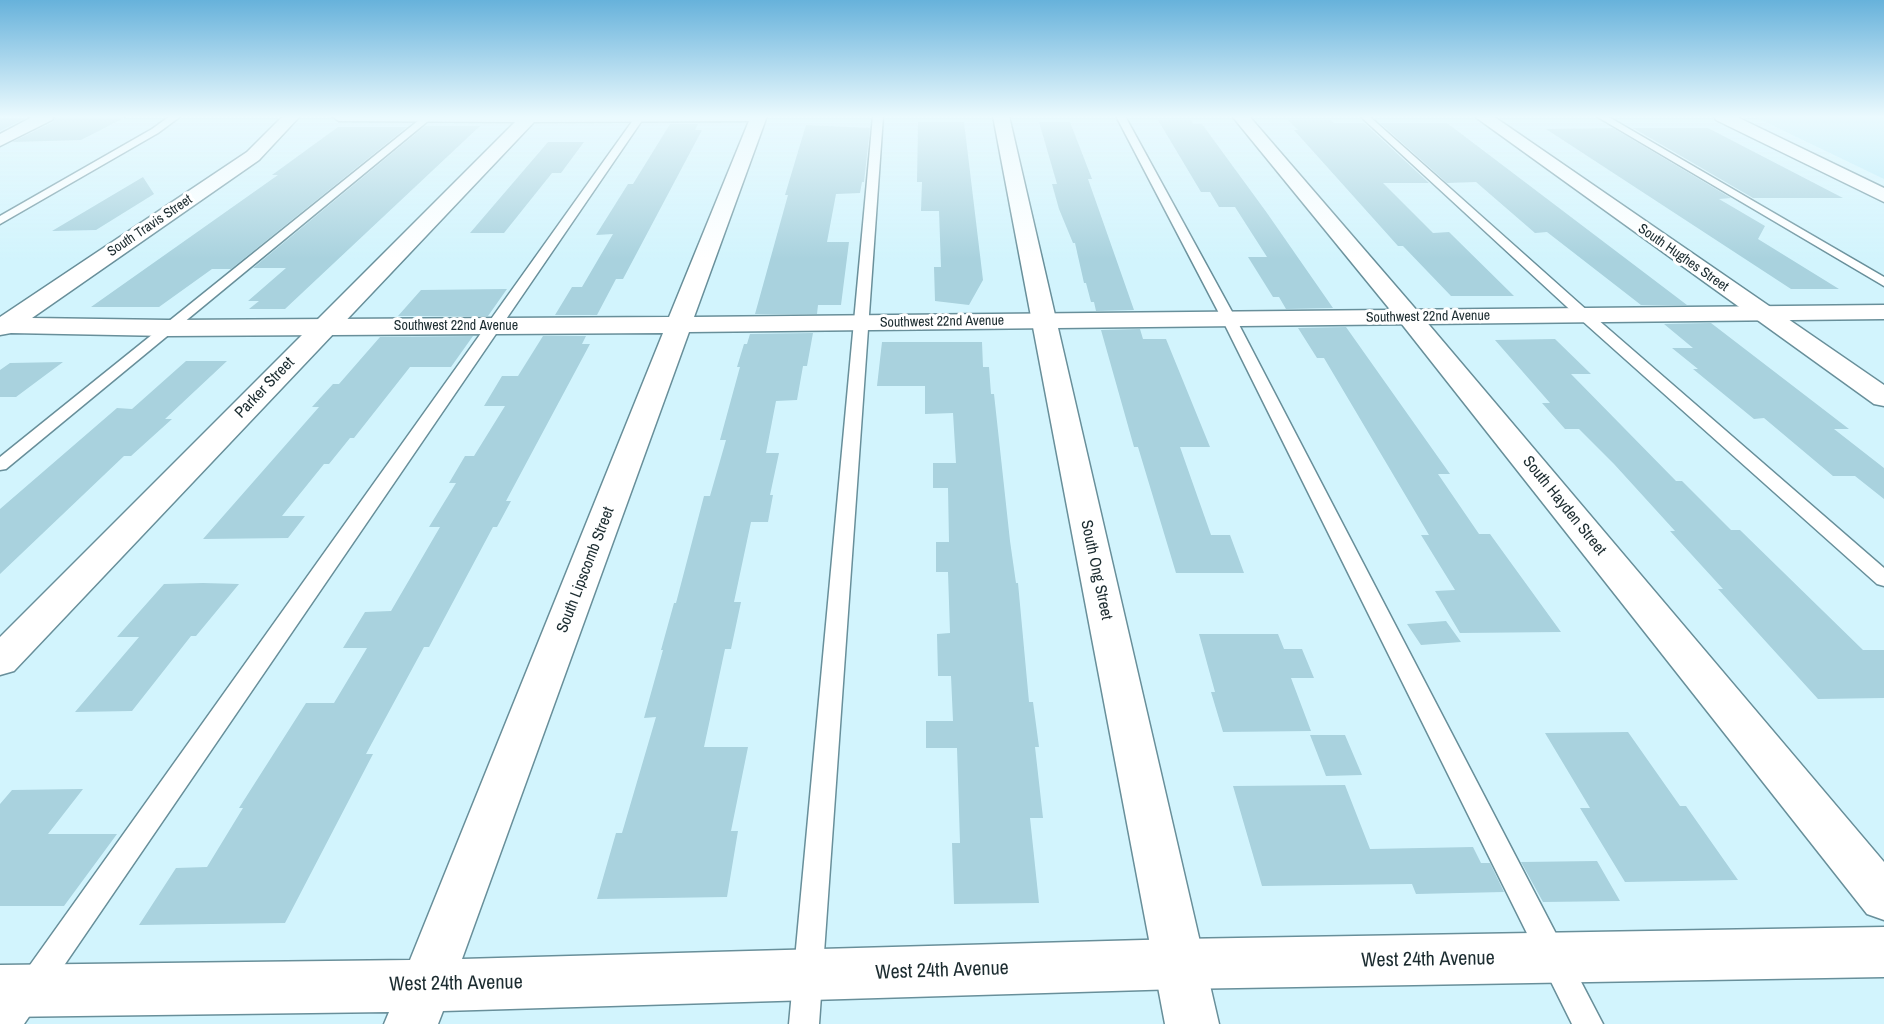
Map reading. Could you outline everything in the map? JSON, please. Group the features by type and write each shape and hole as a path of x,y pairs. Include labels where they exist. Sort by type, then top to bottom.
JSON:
{"street":[{"name":"South Travis Street","path":"2,326 242,164"},
{"name":"Parker Street","path":"0,661 484,164"},
{"name":"South Lipscomb Street","path":"418,1005 741,164"},
{"name":"South Ong Street","path":"1011,164 1192,1024"},
{"name":"South Hayden Street","path":"1280,164 1410,318 1884,898"},
{"name":"South Hughes Street","path":"1550,164 1884,399"},
{"path":"1821,164 1882,193"},
{"name":"Southwest 22nd Avenue","path":"2,326 168,328 680,325 1884,312"},
{"name":"West 24th Avenue","path":"12,1002 418,1005 808,975 1179,964 1884,952"}],"lane":[{"path":"0,221 99,164"},
{"path":"0,465 370,164"},
{"path":"12,1002 606,164"},
{"path":"804,1024 875,164"},
{"path":"1146,164 1229,319 1588,1024"},
{"path":"1417,164 1584,315 1884,579"},
{"path":"1682,164 1884,282"}],"shaded area":[{"path":"1852,164 1884,164 1884,179"}],"building":[{"path":"287,164 361,164 231,269 212,269 159,307 91,307 278,175 272,175"},
{"path":"379,164 440,164 285,309 249,309 259,301 248,301 286,268 253,268"},
{"path":"529,164 568,164 561,173 552,173 504,233 470,233"},
{"path":"645,164 684,164 623,279 616,279 597,315 555,315 572,287 582,287 613,234 596,235 628,184 633,184"},
{"path":"794,164 866,164 860,193 836,194 827,242 849,242 841,305 818,305 817,314 755,314 788,195 785,195"},
{"path":"917,164 969,164 983,280 969,305 935,301 934,267 941,267 939,211 921,211 922,182 917,182"},
{"path":"1051,164 1086,164 1092,179 1088,179 1134,310 1096,311 1086,283 1084,283 1075,243 1073,243 1059,209 1052,184 1057,184"},
{"path":"1184,164 1231,164 1333,308 1286,309 1279,297 1273,297 1248,257 1267,257 1235,207 1219,207 1210,192 1201,192"},
{"path":"1324,164 1408,164 1429,183 1383,183 1433,233 1449,232 1514,296 1451,296 1403,246 1398,246"},
{"path":"1426,164 1501,164 1687,305 1641,305 1547,232 1535,233 1476,182 1447,183"},
{"path":"1599,164 1673,164 1731,198 1719,199 1765,226 1758,239 1839,289 1791,289"},
{"path":"1694,164 1777,164 1843,198 1753,198"},
{"path":"143,177 154,194 96,230 52,231"},
{"path":"507,289 488,316 398,316 421,290"},
{"path":"1711,323 1849,429 1834,429 1884,468 1884,499 1855,476 1833,476 1764,418 1754,419 1693,369 1698,369 1672,348 1693,348 1664,324"},
{"path":"1346,327 1450,474 1438,474 1479,534 1490,534 1561,632 1460,633 1435,591 1455,590 1421,535 1429,535 1324,358 1317,358 1298,328"},
{"path":"1140,329 1143,339 1166,339 1210,447 1180,447 1211,535 1230,535 1244,573 1176,573 1138,447 1134,447 1101,330"},
{"path":"813,333 807,366 803,366 797,400 776,401 766,453 779,453 770,495 773,495 768,522 751,522 734,602 741,602 731,649 725,649 704,747 748,747 731,831 738,831 727,897 597,899 616,833 622,833 656,717 644,718 704,496 710,496 726,440 720,440 744,344 747,344 750,334"},
{"path":"473,336 451,367 410,367 354,438 350,438 329,464 324,464 282,516 305,516 288,538 203,539 319,407 312,407 333,384 339,384 380,337"},
{"path":"543,336 586,336 582,344 590,344 506,501 511,501 497,527 493,527 429,647 424,647 366,754 373,754 285,923 139,925 176,868 207,867 243,808 239,808 306,703 334,703 367,648 343,648 365,612 391,611 440,527 429,527 456,483 449,483 465,456 474,456 505,406 484,406 502,376 518,376"},
{"path":"1555,339 1591,374 1571,374 1676,481 1682,481 1731,530 1740,530 1863,650 1884,650 1884,698 1818,699 1718,589 1723,589 1670,531 1675,531 1614,464 1579,429 1565,429 1542,403 1550,403 1495,340"},
{"path":"882,342 982,342 983,367 989,367 1010,541 1016,583 1018,583 1029,702 1033,702 1039,747 1035,747 1043,818 1030,818 1039,903 954,904 952,843 960,843 957,748 926,748 926,721 953,721 951,676 938,676 937,634 950,633 948,572 936,572 936,542 949,542 948,488 933,488 933,463 956,463 953,413 925,414 925,386 877,386"},
{"path":"186,361 227,361 165,419 172,419 131,456 124,456 0,574 0,509 117,408 132,409"},
{"path":"63,362 16,397 0,397 0,370 10,363"},
{"path":"164,584 239,584 196,636 191,636 132,711 75,712 139,637 117,637"},
{"path":"1446,621 1461,642 1421,645 1407,624"},
{"path":"1199,634 1278,634 1284,649 1302,649 1314,678 1291,678 1311,731 1223,732 1211,692 1215,692"},
{"path":"1628,732 1680,806 1686,806 1738,880 1625,882 1580,808 1590,808 1545,733"},
{"path":"1310,735 1345,735 1362,775 1326,776"},
{"path":"1345,785 1370,849 1473,847 1481,863 1490,863 1504,892 1416,894 1412,884 1262,886 1233,786"},
{"path":"83,789 48,834 117,834 64,906 0,906 0,804 12,790"},
{"path":"1597,861 1620,901 1543,902 1521,862"}]}
